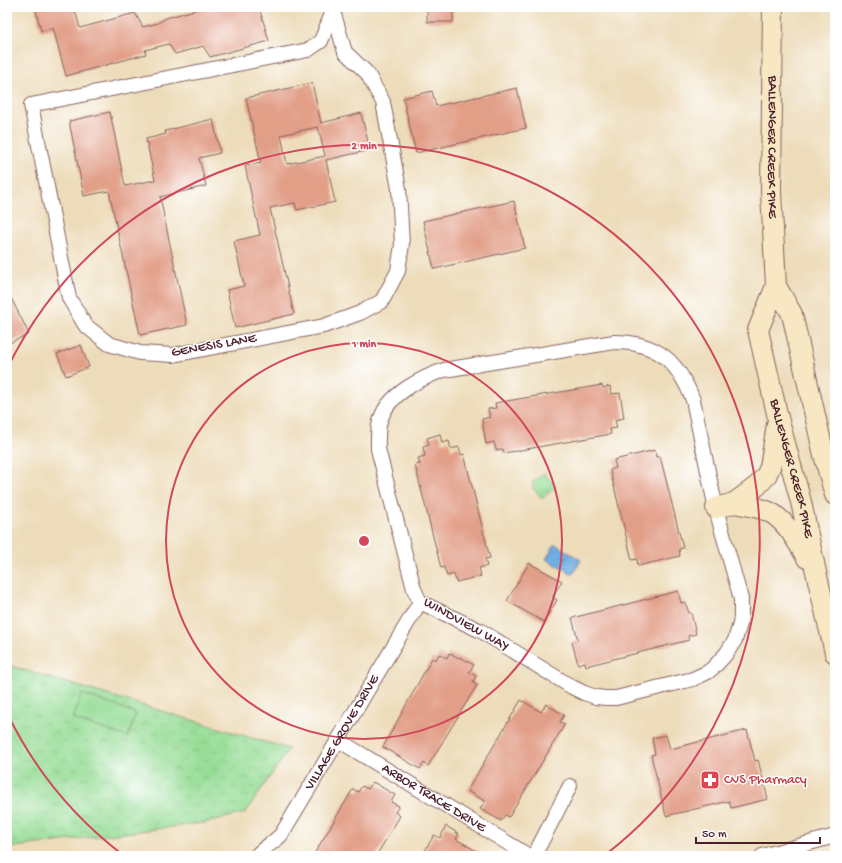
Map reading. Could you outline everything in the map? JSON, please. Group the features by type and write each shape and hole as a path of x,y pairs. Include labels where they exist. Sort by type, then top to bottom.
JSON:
{"main road":[{"name":"BALLENGER CREEK PIKE","path":"772,7 771,192 776,286 758,330 778,418 801,502 835,653"},
{"name":"BALLENGER CREEK PIKE","path":"776,286 792,314 830,454 834,489"},
{"path":"725,505 757,486 766,476 770,467 778,418"},
{"path":"725,505 758,508 773,513 790,530 816,572"}],"street":[{"name":"GENESIS LANE","path":"332,9 345,52 367,73 383,102 399,189 402,244 398,271 382,301 360,313 324,326 172,355 140,353 110,344 85,325 69,298 31,105 308,50 321,41 332,9"},
{"name":"WINDVIEW WAY","path":"614,342 636,343 658,351 666,358 684,379 693,400 725,505 741,599 741,616 735,640 726,654 711,669 701,676 693,679 624,696 606,698 596,697 572,687 480,631 420,602 414,589 378,449 378,428 381,418 385,409 395,398 418,381 431,374 444,370 614,342"},
{"name":"VILLAGE GROVE DRIVE","path":"256,856 261,850 281,835 420,602"},
{"name":"ARBOR TRACE DRIVE","path":"338,740 529,856"},
{"path":"534,856 570,786"},
{"path":"762,856 835,836"}],"green space":[{"path":"544,473 556,487 542,498 532,487 534,485 532,483"},
{"path":"7,665 289,749 245,813 203,823 7,848"},
{"path":"82,694 136,713 128,737 73,719"}],"water":[{"path":"555,544 581,560 573,574 546,559"}],"building":[{"path":"35,7 74,7 80,28 135,13 143,27 158,23 166,18 205,7 259,7 269,41 210,57 203,46 175,54 169,44 145,50 146,54 66,76 53,28 41,31"},
{"path":"427,7 453,7 453,22 427,22"},
{"path":"312,83 321,123 361,113 370,150 326,160 335,202 297,210 295,203 270,208 294,314 235,328 227,290 244,286 234,241 260,235 245,166 261,163 246,98","holes":["318,127 325,156 287,164 281,135"]},
{"path":"517,88 526,128 416,153 403,98 432,91 436,106"},
{"path":"110,112 125,186 155,180 146,139 166,134 165,131 213,119 220,153 199,158 206,186 160,197 187,325 140,335 109,191 84,196 69,121"},
{"path":"514,201 525,248 434,269 423,221"},
{"path":"7,290 29,334 7,344"},
{"path":"81,345 89,367 66,376 57,354"},
{"path":"602,385 603,388 610,386 611,394 620,393 624,418 615,420 617,428 610,429 611,434 504,453 503,449 496,450 494,442 486,444 482,419 490,417 488,409 496,408 495,403"},
{"path":"440,434 442,443 449,441 451,449 459,447 461,455 464,454 490,558 485,559 487,566 479,568 481,576 456,582 454,574 447,576 444,567 441,568 415,465 420,464 418,458 425,456 423,447 429,445 427,438"},
{"path":"655,450 656,457 660,456 683,548 679,549 680,556 638,566 637,559 632,560 610,470 616,468 614,460"},
{"path":"529,563 562,581 552,597 557,600 544,622 507,601"},
{"path":"678,591 681,603 685,602 689,613 691,613 696,634 688,636 689,640 586,666 585,662 578,664 572,642 578,640 572,618"},
{"path":"449,653 474,665 469,672 476,676 473,682 477,685 428,766 424,763 420,769 383,747 432,658 436,660 439,654 447,658"},
{"path":"521,700 541,712 546,704 564,715 560,722 565,724 509,817 505,815 501,821 480,809 485,801 467,791"},
{"name":"CVS Pharmacy","path":"747,730 755,761 758,760 768,799 731,808 729,801 666,816 651,755 655,754 652,738 666,735 670,749"},
{"path":"373,782 395,795 391,802 399,806 395,812 400,816 376,856 313,856 353,789 358,792 362,786 368,789"},
{"path":"446,826 459,834 456,839 485,856 422,856 434,835 440,838"}],"place":[{"name":"CVS Pharmacy","path":"710,780"}]}
